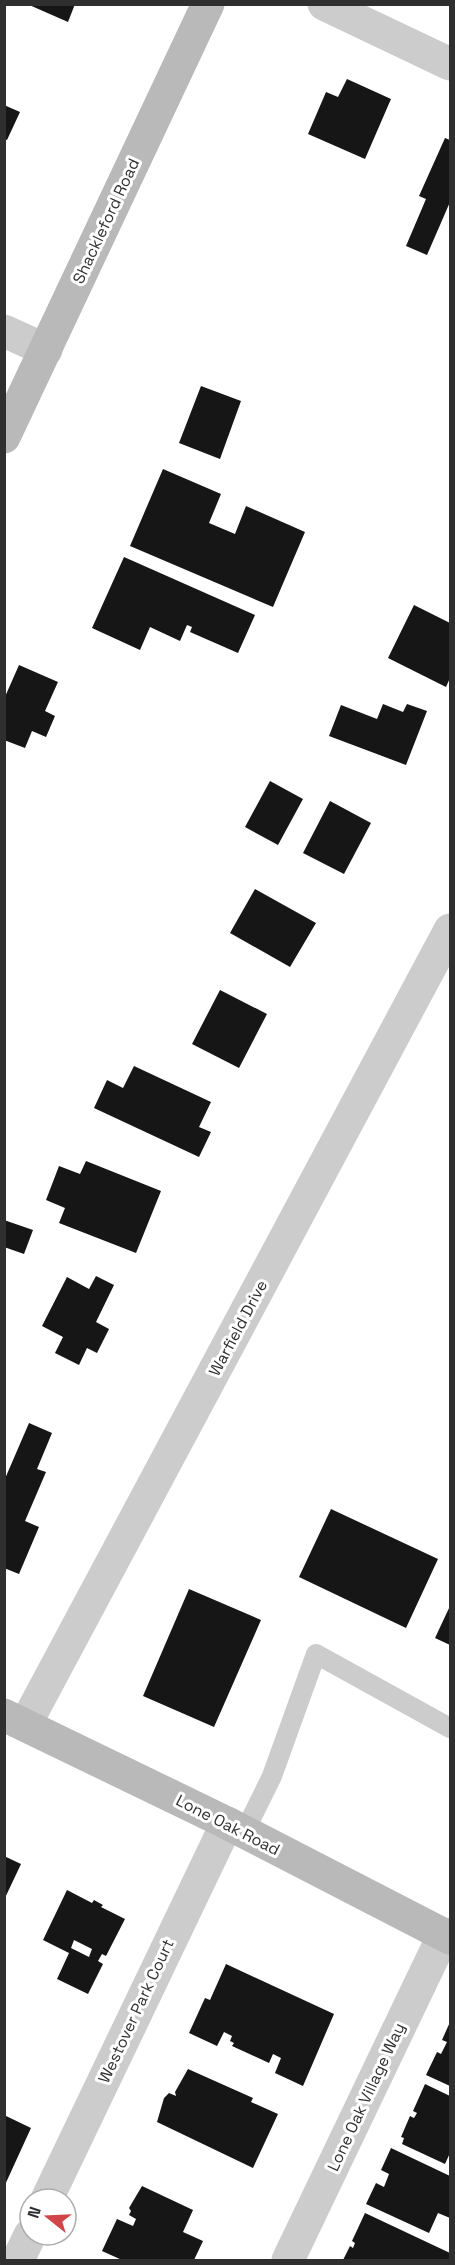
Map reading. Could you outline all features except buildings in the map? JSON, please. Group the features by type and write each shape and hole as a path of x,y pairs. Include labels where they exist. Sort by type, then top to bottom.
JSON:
{"street":[{"name":"Shackleford Road","path":"4,437 208,4"},
{"path":"324,4 450,64"},
{"path":"4,331 46,350"},
{"name":"Warfield Drive","path":"15,1720 450,930"},
{"name":"Lone Oak Road","path":"15,1720 448,1932"},
{"name":"Westover Park Court","path":"53,2187 235,1828"},
{"name":"Lone Oak Village Way","path":"288,2260 448,1932"}],"lane":[{"path":"235,1828 272,1776 316,1654 450,1728"}]}
